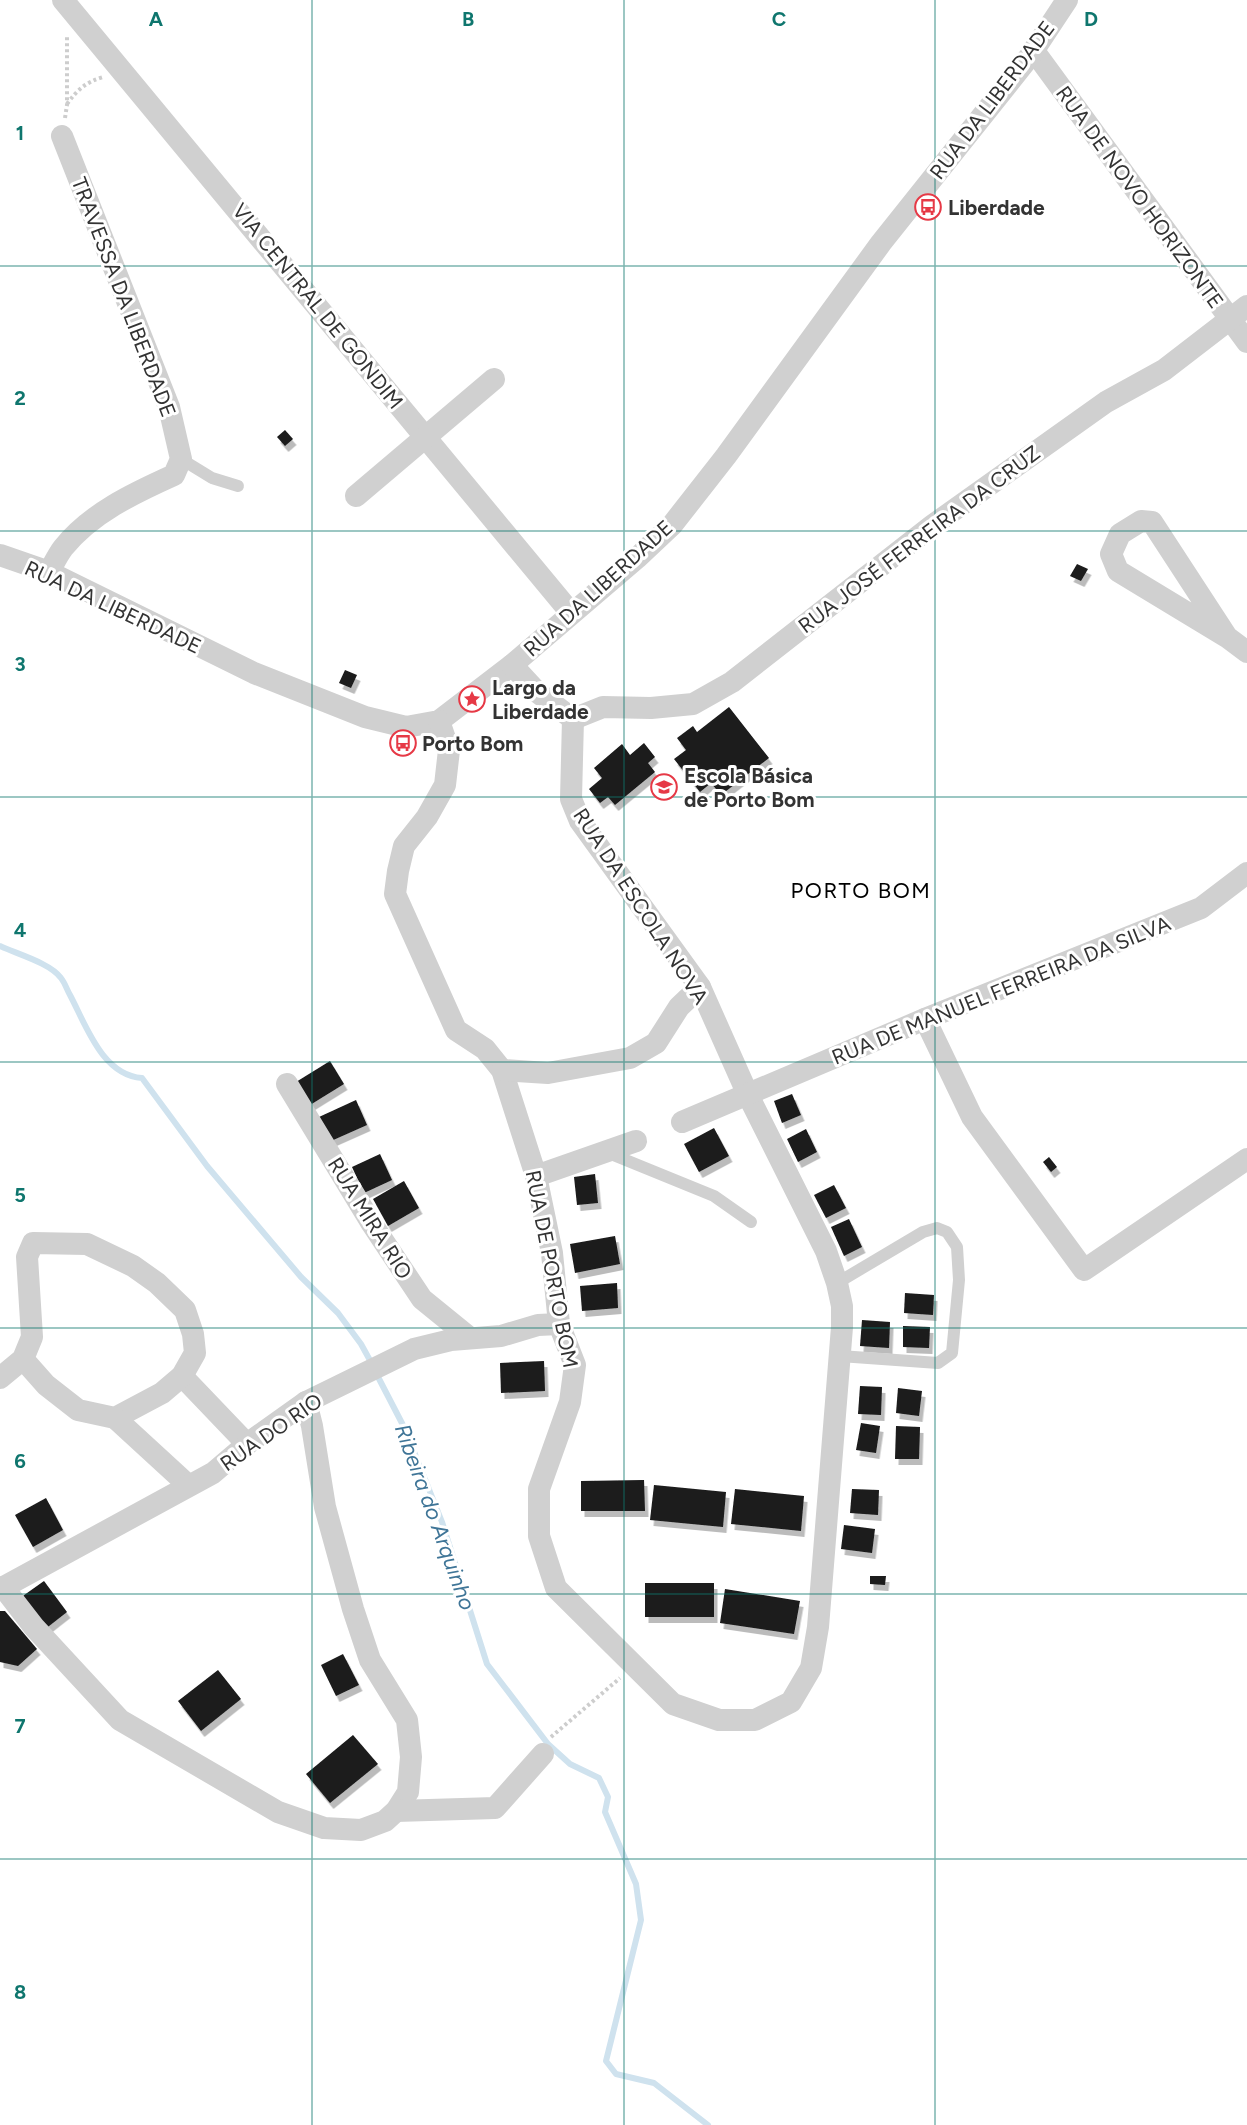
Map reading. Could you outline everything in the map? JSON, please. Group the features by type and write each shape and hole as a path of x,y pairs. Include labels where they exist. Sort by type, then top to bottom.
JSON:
{"street":[{"name":"RUA DA LIBERDADE","path":"0,555 49,573 254,673 365,717 406,727 439,721 512,665 672,525 726,456 881,243 1034,51 1067,0"},
{"name":"VIA CENTRAL DE GONDIM","path":"65,3 571,613"},
{"name":"RUA DE NOVO HORIZONTE","path":"1034,51 1238,313 1247,342"},
{"name":"TRAVESSA DA LIBERDADE","path":"62,136 170,407 181,459"},
{"name":"RUA JOSÉ FERREIRA DA CRUZ","path":"573,719 603,707 651,708 693,704 732,682 933,525 1106,402 1164,370 1238,313"},
{"path":"357,496 494,379"},
{"path":"49,573 63,548 100,513 174,475 181,459"},
{"path":"1227,637 1152,522 1141,521 1120,534 1111,554 1118,571 1247,651"},
{"path":"512,665 537,693 573,719"},
{"name":"RUA DA ESCOLA NOVA","path":"573,719 571,799 580,821 700,987 748,1095"},
{"name":"RUA DE PORTO BOM","path":"439,721 449,750 445,785 427,817 404,846 395,894 456,1030 485,1049 502,1070 536,1176 552,1253 559,1324 575,1365 570,1402 539,1489 539,1536 556,1588 673,1704 719,1720 755,1720 791,1702 811,1668 819,1627 842,1327 842,1306 826,1251 748,1095"},
{"name":"RUA DE MANUEL FERREIRA DA SILVA","path":"682,1122 925,1019 1201,908 1247,873"},
{"path":"502,1070 549,1073 630,1058 656,1043 680,1007 700,987"},
{"path":"925,1019 972,1117 1084,1270 1247,1160"},
{"name":"RUA MIRA RIO","path":"287,1084 372,1224 422,1299 470,1338"},
{"path":"536,1176 636,1141"},
{"path":"0,1378 22,1359 32,1337 27,1257 33,1243 87,1244 133,1266 157,1283 185,1310 193,1334 195,1353 182,1376 162,1393 115,1419"},
{"name":"RUA DO RIO","path":"1,1588 213,1473 247,1444 306,1402 386,1362 414,1349 451,1340 501,1336 538,1325 559,1324"},
{"path":"22,1359 46,1385 78,1410 115,1419 188,1485"},
{"path":"182,1376 247,1444"},
{"path":"1,1588 120,1720 278,1812 324,1827 361,1830 385,1821 396,1811 408,1792 411,1757 407,1720 370,1660 353,1609 325,1507 306,1402"},
{"path":"396,1811 495,1808 548,1745"}],"lane":[{"path":"181,459 212,478 238,486"},
{"path":"605,1152 714,1196 751,1222"},
{"path":"837,1283 923,1232 937,1228 946,1232 957,1247 959,1280 952,1353 938,1363 840,1356"}],"path":[{"path":"62,136 67,105 65,3"},
{"path":"67,105 76,90 91,81 122,70"},
{"path":"548,1745 634,1665"}],"building":[{"path":"285,430 293,439 285,446 277,437"},
{"path":"1077,564 1088,569 1081,581 1070,576"},
{"path":"345,670 357,675 351,688 339,683"},
{"path":"729,707 769,758 721,795 711,783 700,792 674,759 686,750 677,738 693,726 697,732"},
{"path":"644,743 655,757 648,763 655,772 615,805 608,797 600,803 589,789 602,778 594,768 622,744 630,755"},
{"path":"330,1061 344,1084 310,1105 296,1082"},
{"path":"792,1094 801,1115 782,1123 774,1101"},
{"path":"356,1100 367,1125 331,1141 319,1117"},
{"path":"714,1128 729,1156 699,1172 684,1144"},
{"path":"806,1129 817,1152 798,1162 787,1139"},
{"path":"380,1154 392,1180 364,1193 352,1167"},
{"path":"1049,1157 1057,1167 1051,1172 1043,1162"},
{"path":"595,1174 598,1203 577,1205 574,1177"},
{"path":"404,1181 419,1208 388,1226 373,1199"},
{"path":"834,1185 846,1208 826,1218 814,1195"},
{"path":"849,1219 862,1247 844,1256 831,1227"},
{"path":"615,1236 620,1264 575,1273 570,1244"},
{"path":"617,1283 618,1308 582,1311 580,1286"},
{"path":"905,1293 934,1295 933,1315 904,1313"},
{"path":"862,1320 890,1322 889,1348 860,1346"},
{"path":"903,1326 930,1327 929,1348 903,1347"},
{"path":"544,1361 545,1391 501,1393 500,1363"},
{"path":"860,1386 882,1387 881,1415 858,1414"},
{"path":"898,1388 922,1391 919,1416 896,1413"},
{"path":"861,1423 880,1426 876,1453 856,1450"},
{"path":"896,1426 920,1427 919,1459 895,1459"},
{"path":"644,1480 645,1511 581,1511 581,1481"},
{"path":"654,1485 726,1492 723,1527 650,1520"},
{"path":"735,1489 804,1496 801,1531 731,1524"},
{"path":"852,1489 879,1490 878,1515 850,1513"},
{"path":"46,1498 63,1530 33,1547 15,1515"},
{"path":"844,1525 875,1529 872,1553 841,1549"},
{"path":"870,1576 886,1576 885,1585 870,1584"},
{"path":"44,1581 67,1612 44,1630 20,1598"},
{"path":"645,1583 714,1583 714,1617 645,1617"},
{"path":"725,1589 800,1601 794,1634 720,1623"},
{"path":"0,1611 5,1611 37,1649 18,1666 0,1662"},
{"path":"343,1654 359,1685 336,1696 321,1665"},
{"path":"218,1670 241,1699 201,1731 178,1701"},
{"path":"353,1735 378,1764 330,1803 306,1774"}],"waterway":[{"name":"Ribeira do Arquinho","path":"0,946 41,963 61,978 97,1047 116,1068 128,1075 142,1078 207,1166 301,1277 338,1313 361,1344 372,1364"},
{"name":"Ribeira do Arquinho","path":"376,1373 405,1429 442,1522 487,1664 548,1744 570,1764 599,1778 608,1797 605,1812 636,1884 641,1920 606,2061 616,2074 654,2083 708,2125"}],"place":[{"name":"Liberdade","path":"928,207"},
{"name":"Largo da Liberdade","path":"472,699"},
{"name":"Porto Bom","path":"403,743"},
{"name":"Escola Básica de Porto Bom","path":"664,787"}],"district":[{"name":"PORTO BOM","path":"861,890"}]}
